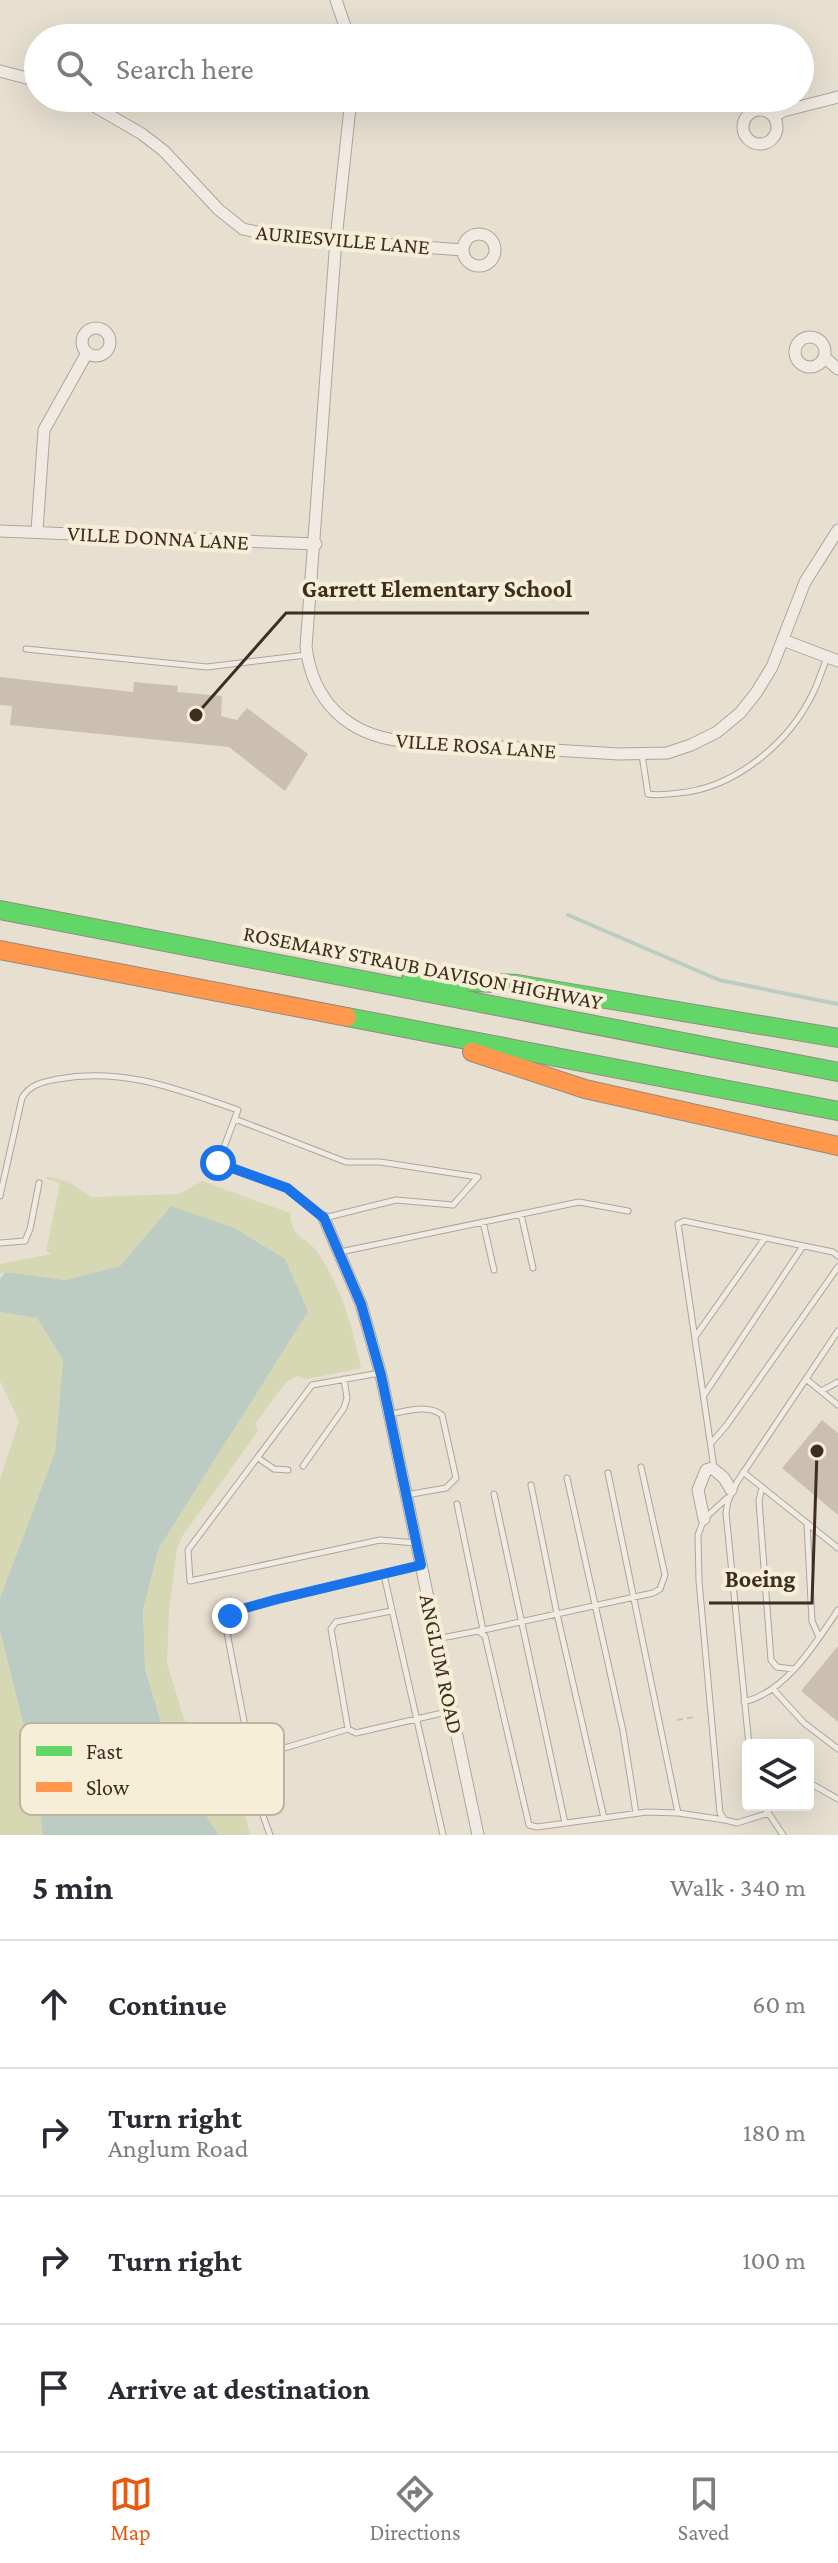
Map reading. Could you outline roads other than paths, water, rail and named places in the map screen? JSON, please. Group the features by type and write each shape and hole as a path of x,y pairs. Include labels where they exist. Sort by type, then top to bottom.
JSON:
{"highway":[{"name":"ROSEMARY STRAUB DAVISON HIGHWAY","path":"0,910 838,1072"},
{"path":"0,950 838,1111"},
{"path":"336,976 517,984 838,1038"},
{"path":"388,1025 585,1089 838,1146"}],"street":[{"path":"336,0 344,24"},
{"path":"0,71 24,77"},
{"path":"814,103 838,97"},
{"name":"AURIESVILLE LANE","path":"105,112 164,151 219,210 243,229 275,236 463,250"},
{"name":"VILLE ROSA LANE","path":"350,112 336,239 307,655 313,679 339,716 381,739 642,754 667,753 691,745 717,732 740,713 772,667 805,582 838,530"},
{"path":"775,116 781,112"},
{"path":"37,531 44,430 87,353"},
{"path":"824,357 838,369"},
{"name":"VILLE DONNA LANE","path":"0,531 316,544"},
{"path":"783,640 832,659"},
{"name":"ANGLUM ROAD","path":"324,1218 361,1304 381,1373 478,1835"},
{"path":"704,1519 698,1490 706,1470 714,1469 731,1490"}],"lane":[{"path":"26,649 207,667 307,655"},
{"path":"642,754 648,794 700,791 727,779 750,766 778,742 813,695 832,659"},
{"path":"0,1196 22,1098 27,1090 39,1083 87,1074 140,1078 238,1110 218,1163 287,1188 324,1218 396,1200 453,1205 478,1177 380,1162 346,1162 235,1119"},
{"path":"0,1243 25,1241 39,1183"},
{"path":"339,1252 579,1202 628,1211"},
{"path":"521,1214 533,1268"},
{"path":"714,1469 678,1224 684,1221 833,1252 838,1256"},
{"path":"483,1222 494,1270"},
{"path":"695,1337 765,1238"},
{"path":"704,1395 803,1246"},
{"path":"711,1443 838,1267"},
{"path":"725,1820 720,1813 699,1581 698,1535 704,1519 719,1508 838,1331"},
{"path":"381,1373 312,1385 188,1550 190,1581 380,1540 416,1543"},
{"path":"303,1466 344,1408 347,1398 344,1379"},
{"path":"806,1379 838,1405"},
{"path":"821,1391 838,1382"},
{"path":"389,1414 424,1409 435,1410 442,1415 456,1478 446,1488 406,1495"},
{"path":"258,1458 274,1469 288,1470"},
{"path":"436,1639 634,1598 660,1589 665,1575 641,1467"},
{"path":"743,1472 838,1548"},
{"path":"608,1473 678,1813"},
{"path":"567,1478 623,1731 636,1814"},
{"path":"531,1485 604,1818"},
{"path":"762,1487 759,1501 771,1660 777,1667 793,1669"},
{"path":"731,1490 726,1513 748,1739"},
{"path":"494,1494 565,1823"},
{"path":"457,1504 481,1631 485,1636 529,1825 537,1827 636,1814 678,1813 737,1823 769,1813 783,1835"},
{"path":"807,1523 812,1621 819,1637"},
{"path":"244,1723 225,1622 242,1609 421,1565"},
{"path":"384,1575 443,1835"},
{"path":"744,1702 760,1698 773,1689 793,1669 838,1610"},
{"path":"348,1729 331,1629 336,1622 391,1611"},
{"path":"773,1689 804,1723 838,1749"},
{"path":"284,1748 348,1729 356,1733 452,1711"},
{"path":"814,1785 838,1799"},
{"path":"263,1815 270,1835"}],"waterway":[{"path":"568,915 719,980 838,1004"}],"place":[{"name":"Garrett Elementary School","path":"196,715"},
{"name":"Boeing","path":"817,1451"}]}
